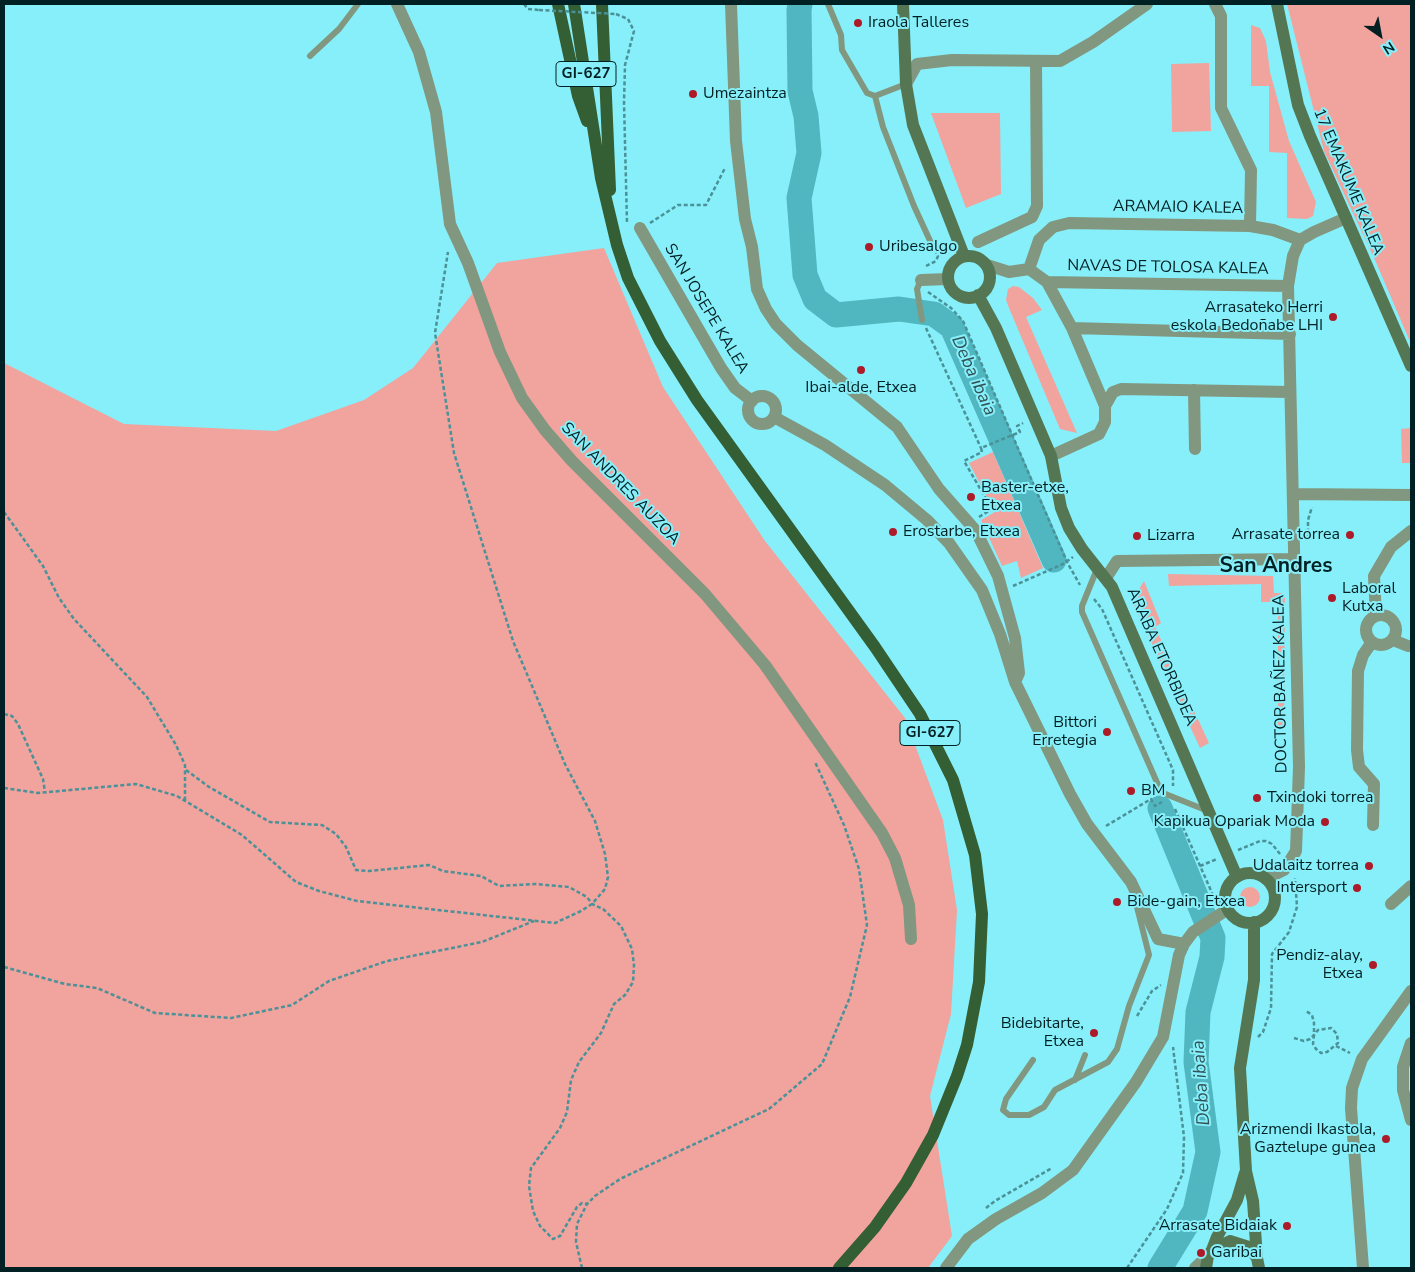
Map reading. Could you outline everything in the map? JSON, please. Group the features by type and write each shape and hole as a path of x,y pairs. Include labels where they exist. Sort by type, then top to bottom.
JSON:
{"main road":[{"path":"558,4 578,96 595,145"},
{"name":"GI-627","path":"574,4 595,145 608,212 628,278 643,310 697,400 875,648 920,714 953,780 975,855 982,914 979,982 968,1038 957,1076 933,1134 906,1183 875,1227 839,1268"},
{"path":"602,4 609,178 617,245"}],"street":[{"name":"SAN ANDRES AUZOA","path":"397,4 419,52 431,92 444,161 447,213 468,263 505,363 522,398 533,414 598,489 674,562 738,632 817,738 882,833 895,858 909,905 911,940"},
{"path":"731,4 737,150 745,219 756,274 757,289 776,324 798,345 897,427 913,454 939,489 970,524 984,546 1002,590 1016,649 1019,673 1015,682"},
{"path":"902,4 906,84 913,125 964,256"},
{"path":"906,84 916,64 952,60 1060,61 1093,42 1147,4"},
{"path":"1215,4 1221,16 1221,108 1251,170 1250,226"},
{"name":"17 EMAKUME KALEA","path":"1277,4 1298,105 1411,366"},
{"path":"978,242 1032,217 1037,206 1036,62"},
{"path":"1300,240 1346,218"},
{"name":"ARAMAIO KALEA","path":"1029,269 1039,240 1053,227 1083,223 1250,226 1274,230 1300,240"},
{"name":"SAN JOSEPE KALEA","path":"640,228 721,368 735,388 752,401"},
{"name":"DOCTOR BAÑEZ KALEA","path":"1288,865 1296,851 1299,767 1296,556 1288,286 1293,256 1300,240"},
{"path":"987,265 990,279 984,291 972,298 959,295 953,291 948,279 950,267 964,256 977,257 987,265 1009,272 1029,269 1047,282 1072,328 1105,406 1105,422 1099,434 1051,456"},
{"path":"922,280 948,279"},
{"name":"NAVAS DE TOLOSA KALEA","path":"1047,282 1288,286"},
{"name":"ARABA ETORBIDEA","path":"978,295 996,328 1051,456 1061,508 1069,528 1082,550 1112,587 1211,812 1237,877"},
{"path":"1072,328 1290,334"},
{"path":"1105,406 1113,392 1121,389 1290,392"},
{"path":"1194,390 1195,450"},
{"path":"760,397 772,400 776,408 774,417 763,424 754,422 749,414 752,401 760,397"},
{"path":"774,417 825,444 884,485 927,520 949,543 982,590 1000,634 1015,682 1070,794 1094,834 1131,882 1158,938 1184,944"},
{"path":"1293,494 1411,495"},
{"path":"1376,616 1374,576 1391,547 1411,531"},
{"path":"1106,578 1117,561 1296,556"},
{"path":"1376,616 1386,616 1394,622 1396,631 1393,640 1380,646 1372,642 1368,638 1366,628 1368,623 1376,616"},
{"path":"1393,640 1410,647"},
{"path":"1372,642 1363,655 1358,671 1358,750 1359,767 1374,784 1373,825"},
{"path":"1266,879 1284,870 1288,865"},
{"path":"1254,873 1266,879 1273,890 1273,907 1265,917 1254,922 1240,920 1225,911 1227,890 1237,877 1254,873"},
{"path":"1391,904 1411,886"},
{"path":"946,1268 968,1239 996,1219 1042,1193 1073,1170 1100,1134 1163,1037 1179,955 1184,944 1193,932 1225,911"},
{"path":"1254,922 1254,980 1240,1068 1246,1171 1253,1201 1258,1263"},
{"path":"1363,1268 1351,1108 1352,1088 1362,1059 1411,991"},
{"path":"1411,1043 1403,1067 1403,1090 1411,1120"},
{"path":"1209,1258 1217,1237 1237,1200 1246,1171"},
{"path":"1195,1268 1209,1258 1224,1243 1237,1242 1249,1247 1258,1263"}],"lane":[{"path":"310,56 339,29 358,4"},
{"path":"828,4 841,34 842,50 867,93 875,96 906,84"},
{"path":"875,96 883,127 932,244"},
{"path":"922,280 917,289 922,320"},
{"path":"1097,568 1082,606 1082,612 1158,787 1172,797 1211,812"},
{"path":"1033,1060 1006,1099 1003,1110 1009,1115 1030,1115 1044,1107 1055,1090 1108,1062 1117,1049 1129,1006 1149,955 1131,882"},
{"path":"1075,1080 1085,1055"}],"path":[{"path":"524,4 528,9 616,14 628,18 634,31 625,65 624,154 627,228 632,230 640,228 678,205 706,204 737,150"},
{"path":"4,788 45,792 136,784 184,801 242,835 296,882 357,901 555,923 592,904 605,888 608,877 603,846 595,821 565,764 513,641 454,453 435,332 452,228"},
{"path":"932,244 938,256 936,261 925,268 922,280 930,294 951,308 963,321 1066,562 1074,577 1102,609 1173,770 1173,805 1200,866 1225,911"},
{"path":"922,320 982,447 982,452 964,461 992,510 970,524"},
{"path":"982,447 1013,435"},
{"path":"1296,556 1309,549 1308,520 1311,509 1315,504"},
{"path":"4,512 44,566 59,598 74,619 147,697 176,745 186,770 184,801"},
{"path":"1002,590 1063,564"},
{"path":"4,714 12,716 18,724 43,779 45,792"},
{"path":"582,1268 576,1242 577,1224 587,1204 620,1179 769,1109 822,1064 850,997 867,925 859,869 844,825 813,757"},
{"path":"186,770 209,787 270,822 322,825 336,834 346,847 356,870 369,871 429,865 443,871 481,876 500,886 535,884 569,887 587,896 592,904 603,909 621,926 632,949 634,965 633,982 625,995 614,1004 601,1033 580,1062 572,1080 567,1112 560,1128 531,1168 529,1186 533,1211 540,1226 554,1239 560,1236 577,1208 582,1203 587,1204"},
{"path":"1094,834 1151,799 1155,806 1172,797"},
{"path":"1200,866 1253,843 1266,841 1276,849 1294,873 1297,908 1289,932 1272,954 1271,1008 1256,1044"},
{"path":"4,967 65,984 97,988 155,1013 231,1018 292,1005 329,981 387,961 482,942 534,921"},
{"path":"1133,1024 1152,991 1164,983"},
{"path":"1294,1038 1304,1041 1314,1035 1324,1028 1331,1028 1337,1034 1338,1043 1332,1050 1321,1053 1313,1044 1314,1035 1314,1023 1312,1016 1306,1011"},
{"path":"1127,1268 1167,1209 1183,1173 1184,1137 1173,1058"},
{"path":"982,1213 995,1201 1048,1169 1056,1167"}],"shaded area":[{"path":"1287,4 1411,4 1411,344 1375,260 1324,151"},
{"path":"1251,25 1260,28 1266,41 1270,72 1289,141 1316,202 1313,216 1307,219 1287,218 1287,153 1269,152 1269,86 1251,86"},
{"path":"1209,63 1211,131 1172,132 1171,64"},
{"path":"931,113 1000,113 1001,194 966,208"},
{"path":"604,248 663,387 765,541 905,718 943,820 957,910 951,1014 930,1096 952,1236 928,1268 4,1268 4,363 124,424 276,431 364,400 413,368 497,263"},
{"path":"1013,286 1019,287 1033,298 1042,310 1026,317 1077,433 1060,429 1006,300 1008,289"},
{"path":"1411,428 1411,463 1402,463 1401,429"},
{"path":"993,452 1043,568 1021,578 1017,561 1002,566 981,520 995,512 969,463"},
{"path":"1168,574 1273,576 1274,593 1285,593 1284,728 1278,729 1278,602 1261,602 1261,584 1169,586"},
{"path":"1144,581 1161,623 1155,627 1209,743 1200,748 1134,605 1136,594"},
{"path":"1250,887 1257,890 1260,897 1257,904 1250,907 1243,904 1240,897 1243,890"}],"waterway":[{"name":"Deba ibaia","path":"800,4 800,91 806,116 809,153 799,198 805,275 815,299 836,315 899,309 934,314 952,327 1054,560"},
{"name":"Deba ibaia","path":"1160,808 1213,938 1212,957 1198,1012 1196,1062 1208,1152 1195,1211 1160,1268"}],"place":[{"name":"Iraola Talleres","path":"858,23"},
{"name":"Umezaintza","path":"693,94"},
{"name":"Uribesalgo","path":"869,247"},
{"name":"Arrasateko Herri eskola Bedoñabe LHI","path":"1333,317"},
{"name":"Ibai-alde, Etxea","path":"861,370"},
{"name":"Baster-etxe, Etxea","path":"971,497"},
{"name":"Erostarbe, Etxea","path":"893,532"},
{"name":"Arrasate torrea","path":"1350,535"},
{"name":"Lizarra","path":"1137,536"},
{"name":"Laboral Kutxa","path":"1332,598"},
{"name":"Bittori Erretegia","path":"1107,732"},
{"name":"BM","path":"1131,791"},
{"name":"Txindoki torrea","path":"1257,798"},
{"name":"Kapikua Opariak Moda","path":"1325,822"},
{"name":"Udalaitz torrea","path":"1369,866"},
{"name":"Intersport","path":"1357,888"},
{"name":"Bide-gain, Etxea","path":"1117,902"},
{"name":"Pendiz-alay, Etxea","path":"1373,965"},
{"name":"Bidebitarte, Etxea","path":"1094,1033"},
{"name":"Arizmendi Ikastola, Gaztelupe gunea","path":"1386,1139"},
{"name":"Arrasate Bidaiak","path":"1287,1226"},
{"name":"Garibai","path":"1201,1253"}],"district":[{"name":"San Andres","path":"1276,567"}]}
